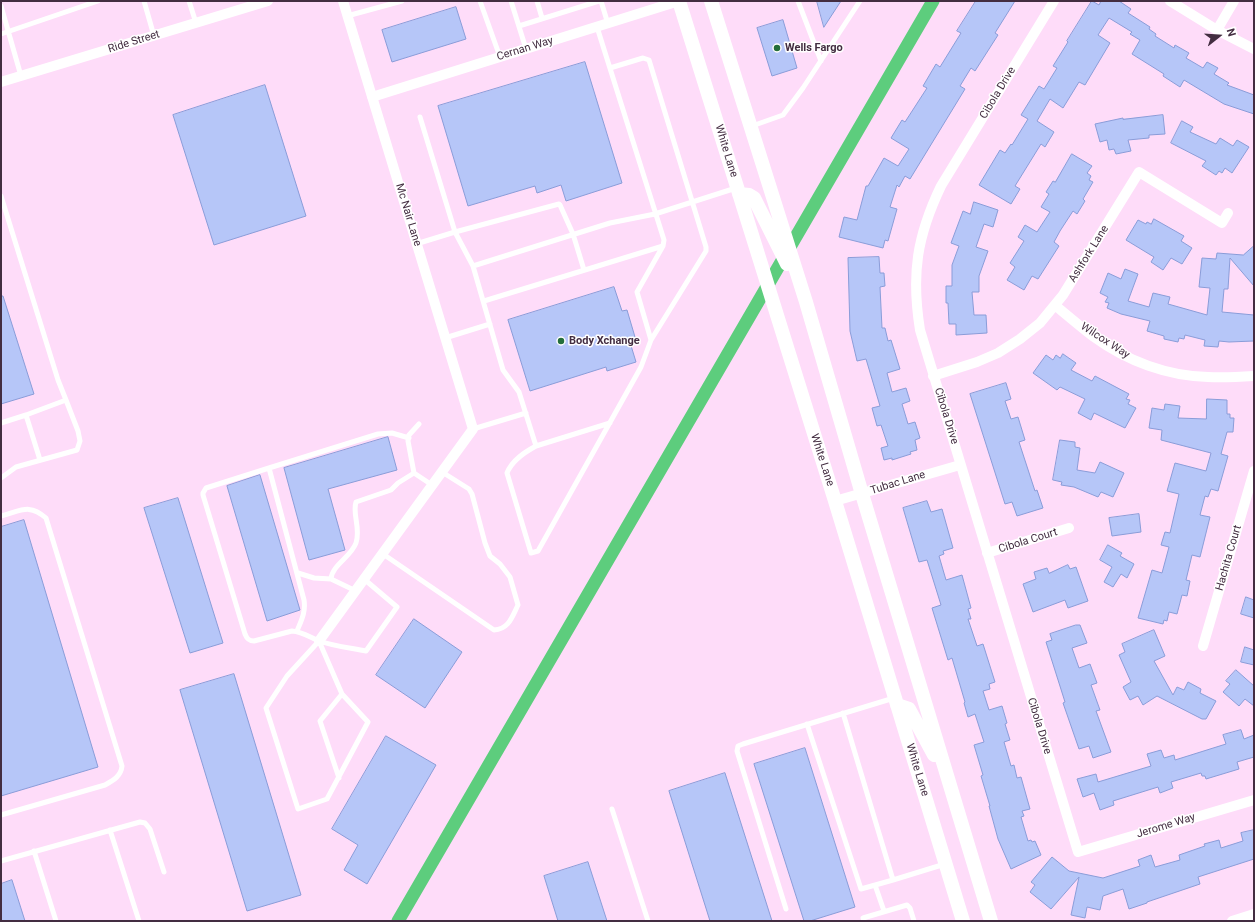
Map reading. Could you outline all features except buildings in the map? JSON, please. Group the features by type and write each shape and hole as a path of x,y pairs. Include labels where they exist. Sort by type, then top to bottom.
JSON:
{"main road":[{"name":"White Lane","path":"679,1 835,501 962,921"},
{"path":"711,1 775,200 991,921"},
{"path":"738,191 754,198 806,302"},
{"path":"896,701 909,709 950,788"}],"street":[{"name":"Ride Street","path":"1,82 268,1"},
{"name":"Mc Nair Lane","path":"343,1 472,429"},
{"name":"Cernan Way","path":"372,97 679,1"},
{"name":"Cibola Drive","path":"1054,1 941,186 930,208 922,231 915,281 916,306 920,330 1078,852"},
{"path":"1170,1 1217,30 1254,49"},
{"path":"1217,30 1234,1"},
{"name":"Ashfork Lane","path":"934,376 977,362 998,353 1020,339 1040,323 1056,306 1140,172 1222,222 1228,213"},
{"name":"Wilcox Way","path":"1056,306 1093,337 1136,361 1159,370 1208,378 1254,376"},
{"path":"319,641 472,429"},
{"name":"Tubac Lane","path":"835,501 960,465"},
{"name":"Hachita Court","path":"1203,646 1254,471"},
{"name":"Cibola Court","path":"987,553 1069,528"},
{"name":"Jerome Way","path":"1078,852 1254,800"},
{"path":"1232,921 1254,914"}],"lane":[{"path":"1,34 98,1"},
{"path":"144,1 154,36"},
{"path":"189,1 196,23"},
{"path":"348,16 402,1"},
{"path":"480,1 500,57"},
{"path":"512,1 526,49"},
{"path":"537,1 542,18"},
{"path":"519,26 600,1 608,24"},
{"path":"798,1 820,61"},
{"path":"752,126 783,115 803,88 860,1"},
{"path":"1,6 21,76"},
{"path":"597,27 664,240 663,246 637,292 651,340"},
{"path":"610,68 643,58 649,60 706,251 651,340 642,367 610,424 538,551 531,553 507,473 509,468 524,452 536,446 610,424"},
{"path":"420,117 456,232 473,266 503,370 517,389 536,446"},
{"path":"473,266 610,223 655,214 692,202 738,191"},
{"path":"1,196 58,380 80,441 77,450 16,467 1,478"},
{"path":"416,244 556,204 560,205 573,234 584,270"},
{"path":"484,301 663,246"},
{"path":"445,338 490,324"},
{"path":"1,423 66,400"},
{"path":"472,429 526,413"},
{"path":"26,415 40,460"},
{"path":"419,424 409,438 414,473 432,485"},
{"path":"364,580 397,607 366,651 319,641 306,634 296,631 254,641 246,638 203,493 206,488 378,434 392,433 409,438"},
{"path":"269,468 298,573 305,606 296,631"},
{"path":"383,554 494,630 500,630 506,627 518,605 510,577 500,564 490,556 472,494 469,489 442,472"},
{"path":"331,579 334,569 348,555 356,544 358,534 355,508 356,502 392,490 398,483 414,473"},
{"path":"1,516 29,509 38,511 46,518 122,766 121,772 115,780 105,786 1,815"},
{"path":"298,573 314,578 331,579 356,590"},
{"path":"319,641 342,694 368,722 327,799 298,809 266,708 287,676 319,641"},
{"path":"339,778 320,721 342,694"},
{"path":"786,909 737,751 738,746 807,724 896,701"},
{"path":"843,714 893,880"},
{"path":"807,724 860,889 946,864"},
{"path":"612,809 648,921"},
{"path":"1,861 136,822 145,823 150,829 164,872"},
{"path":"110,830 139,921"},
{"path":"34,851 56,921"},
{"path":"875,885 884,911"},
{"path":"864,921 863,918 884,911 907,906 910,908 914,921"}],"waterway":[{"path":"398,921 933,1"}],"place":[{"name":"Wells Fargo","path":"777,48"},
{"name":"Body Xchange","path":"561,341"}]}
